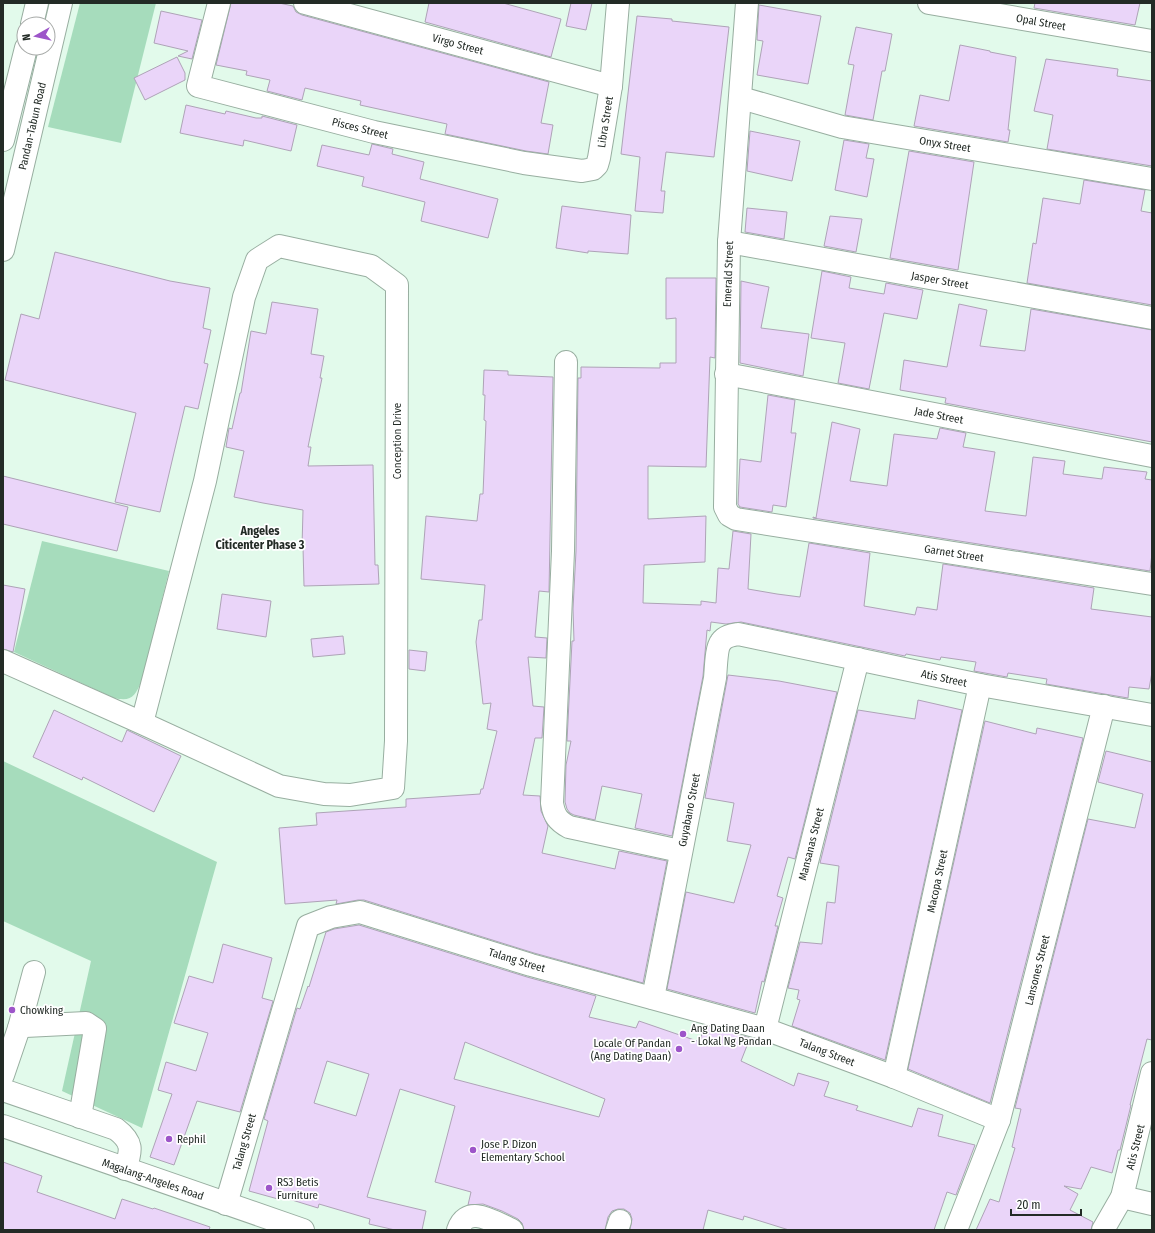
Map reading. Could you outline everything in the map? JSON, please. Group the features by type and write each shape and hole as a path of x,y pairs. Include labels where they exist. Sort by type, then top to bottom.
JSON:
{"street":[{"path":"34,16 37,3"},
{"name":"Pandan-Tabun Road","path":"3,250 61,3"},
{"name":"Pisces Street","path":"220,3 198,86 374,132 524,163"},
{"name":"Virgo Street","path":"305,3 611,86"},
{"name":"Libra Street","path":"524,163 582,171 593,169 597,165 611,86 618,3"},
{"name":"Emerald Street","path":"747,3 729,242 725,507 729,515 736,519 757,522"},
{"name":"Opal Street","path":"929,3 1152,41"},
{"path":"3,140 24,56"},
{"name":"Onyx Street","path":"741,98 842,127 1152,179"},
{"name":"Jasper Street","path":"729,242 1152,318"},
{"name":"Conception Drive","path":"279,246 371,266 397,285 396,733 393,788 350,795 324,794 279,786 142,723 205,481 244,297 257,260 279,246"},
{"path":"566,362 563,552 552,803 553,811 556,818 569,827 680,851"},
{"name":"Jade Street","path":"726,374 1152,456"},
{"name":"Garnet Street","path":"757,522 1152,584"},
{"name":"Guyabano Street","path":"653,998 680,851 715,678 718,649 721,642 728,636 738,634"},
{"name":"Atis Street","path":"738,634 980,685 1152,714"},
{"name":"Mansanas Street","path":"765,1029 858,659"},
{"path":"3,661 142,723"},
{"name":"Macopa Street","path":"894,1077 980,685"},
{"name":"Lansones Street","path":"956,1230 999,1120 1104,706"},
{"name":"Talang Street","path":"226,1204 308,926 331,917 360,912 530,965 765,1029 894,1077 999,1120"},
{"path":"3,1075 19,1028 34,972"},
{"path":"19,1028 25,1026 86,1023 95,1029 80,1117"},
{"name":"Atis Street","path":"1103,1230 1122,1197 1152,1073"},
{"path":"3,1090 116,1129 130,1144 130,1155 125,1169"},
{"name":"Magalang-Angeles Road","path":"3,1126 304,1230"},
{"path":"1122,1197 1152,1204"},
{"path":"458,1230 463,1219 471,1215 480,1216 512,1230"}],"green space":[{"path":"80,3 156,3 121,143 48,127"},
{"path":"42,541 169,571 142,680 135,694 129,698 114,698 14,652"},
{"path":"3,761 217,862 142,1128 62,1091 91,961 3,921"}],"building":[{"path":"231,3 279,3 293,6 296,12 302,15 549,82 541,123 553,125 548,154 526,151 445,134 447,124 360,105 361,101 305,88 302,100 267,91 270,80 246,75 247,71 216,65"},
{"path":"429,3 503,3 561,19 551,57 425,22"},
{"path":"571,3 592,3 586,30 566,26"},
{"path":"1035,3 1140,3 1135,25 1034,8"},
{"path":"759,5 821,16 808,84 757,75 763,41 757,40"},
{"path":"161,11 202,20 192,59 178,56 188,51 154,43"},
{"path":"637,16 729,27 714,157 666,152 661,191 665,191 663,213 635,211 640,157 621,154"},
{"path":"856,27 892,34 885,71 882,71 873,120 845,115 854,65 848,64"},
{"path":"960,45 1016,57 1008,142 914,126 920,95 949,101"},
{"path":"177,57 185,73 185,80 145,100 134,78"},
{"path":"1046,59 1118,69 1117,76 1152,81 1152,166 1047,149 1053,115 1034,111"},
{"path":"186,105 225,114 226,111 256,118 262,118 262,116 297,125 291,151 244,140 243,146 180,133"},
{"path":"750,131 800,141 792,181 747,171"},
{"path":"844,140 869,144 866,158 874,159 867,197 835,190"},
{"path":"372,144 393,149 392,154 424,162 420,179 498,199 488,238 421,221 425,202 362,186 364,177 317,166 322,145 369,155"},
{"path":"909,151 974,162 958,270 890,258"},
{"path":"1084,180 1145,190 1141,211 1152,213 1152,305 1027,283 1033,243 1036,244 1043,198 1080,204"},
{"path":"562,206 631,215 628,254 588,251 588,253 556,248"},
{"path":"747,208 787,212 784,239 745,232"},
{"path":"830,216 862,219 856,252 824,246"},
{"path":"55,252 170,281 210,288 203,328 211,330 204,363 208,364 198,409 185,406 160,512 115,502 136,413 5,380 21,314 39,319"},
{"path":"822,271 851,277 849,288 884,294 886,283 923,290 917,319 884,313 869,389 838,383 845,343 811,338"},
{"path":"666,278 716,278 715,358 710,357 706,467 648,466 648,519 706,516 705,562 644,565 643,603 701,605 701,601 716,603 718,568 729,569 733,531 751,534 748,589 777,594 800,597 809,543 870,553 864,606 915,615 917,607 937,610 943,564 1094,588 1091,609 1152,617 1152,672 1149,689 1129,687 1128,698 1046,684 1047,679 1008,673 1007,677 974,671 976,662 941,657 940,660 906,654 905,656 741,622 726,624 711,622 710,631 707,630 703,676 672,836 635,828 642,794 602,786 595,820 570,813 565,802 566,765 571,741 567,741 572,641 574,641 573,609 576,551 578,378 581,378 581,367 660,368 660,363 676,363 676,318 666,319"},
{"path":"741,281 769,287 761,328 809,334 803,376 740,363"},
{"path":"272,302 318,309 311,354 324,356 320,378 322,378 308,447 311,447 308,466 373,465 375,565 378,565 379,584 304,586 302,547 303,510 234,497 244,451 226,447 229,428 232,429 241,393 251,331 266,334"},
{"path":"959,304 987,310 980,346 1025,351 1031,309 1152,330 1152,442 945,403 946,398 900,390 904,360 947,367"},
{"path":"484,370 508,371 508,375 553,377 549,592 539,591 535,637 547,638 546,658 528,657 533,706 544,707 542,738 535,738 523,795 540,796 541,811 548,826 542,853 615,869 619,851 667,861 643,983 534,953 364,900 336,904 337,900 285,904 279,828 317,825 316,813 406,807 406,799 480,794 481,789 483,789 497,731 487,729 491,703 483,704 476,642 479,620 482,620 485,585 421,579 426,516 477,521 480,494 483,494 486,421 484,420 485,395 483,395"},
{"path":"768,395 795,400 791,433 796,433 786,507 773,505 772,512 740,507 738,504 740,459 761,462"},
{"path":"832,422 860,429 850,481 887,486 894,434 937,439 940,428 966,433 963,447 995,452 985,511 1026,516 1033,457 1065,461 1063,474 1102,479 1104,467 1147,472 1145,479 1152,480 1152,553 1150,571 813,518 816,518"},
{"path":"3,476 128,507 117,551 3,524"},
{"path":"3,585 25,589 13,652 3,649"},
{"path":"222,594 271,601 266,637 217,629"},
{"path":"343,636 345,654 313,657 311,639"},
{"path":"409,650 427,652 425,671 409,669"},
{"path":"728,675 779,681 837,692 795,859 788,857 777,896 783,898 775,926 778,926 764,982 762,981 755,1013 667,989 686,892 734,903 751,845 727,841 734,803 705,798"},
{"path":"918,700 962,710 885,1060 792,1026 800,1000 797,999 799,990 788,988 800,942 822,944 827,902 835,903 839,866 820,863 858,710 915,719"},
{"path":"54,710 122,742 127,730 181,756 154,812 83,777 82,780 33,757"},
{"path":"985,721 1036,734 1037,728 1083,738 990,1103 908,1069"},
{"path":"1106,751 1152,762 1152,1040 1147,1039 1120,1150 1118,1150 1112,1173 1091,1167 1081,1189 1064,1186 1078,1194 1070,1210 1093,1222 1091,1230 976,1230 990,1199 999,1202 1015,1148 1012,1147 1021,1109 1015,1108 1088,819 1135,828 1143,794 1098,782"},
{"path":"359,925 527,977 596,996 589,1017 636,1028 639,1021 700,1042 704,1025 750,1038 741,1061 794,1086 798,1073 829,1082 824,1096 858,1106 856,1110 912,1127 918,1108 943,1115 938,1136 975,1145 956,1195 947,1192 934,1230 789,1230 744,1216 743,1220 708,1210 703,1230 630,1230 632,1219 630,1213 624,1209 618,1209 612,1211 608,1217 605,1230 524,1230 522,1223 518,1219 502,1211 483,1204 468,1205 471,1192 435,1182 455,1106 400,1089 367,1197 426,1211 422,1230 395,1230 369,1224 370,1219 319,1204 318,1208 279,1196 278,1199 249,1191 268,1121 264,1119 297,1008 300,1009 308,986 309,987 326,932 334,929","holes":["465,1042 605,1099 599,1117 454,1079","327,1061 369,1074 356,1116 314,1103"]},
{"path":"223,944 272,958 262,998 273,1001 240,1112 197,1101 174,1165 150,1157 172,1094 158,1090 166,1062 196,1071 208,1033 174,1023 189,976 213,983"},
{"path":"3,1162 42,1176 37,1192 115,1219 122,1199 210,1227 209,1230 3,1230"}],"place":[{"name":"Chowking","path":"12,1010"},
{"name":"Ang Dating Daan - Lokal Ng Pandan","path":"683,1034"},
{"name":"Locale Of Pandan (Ang Dating Daan)","path":"679,1049"},
{"name":"Rephil","path":"169,1139"},
{"name":"Jose P. Dizon Elementary School","path":"473,1150"},
{"name":"RS3 Betis Furniture","path":"269,1188"}],"district":[{"name":"Angeles Citicenter Phase 3","path":"260,538"}]}
